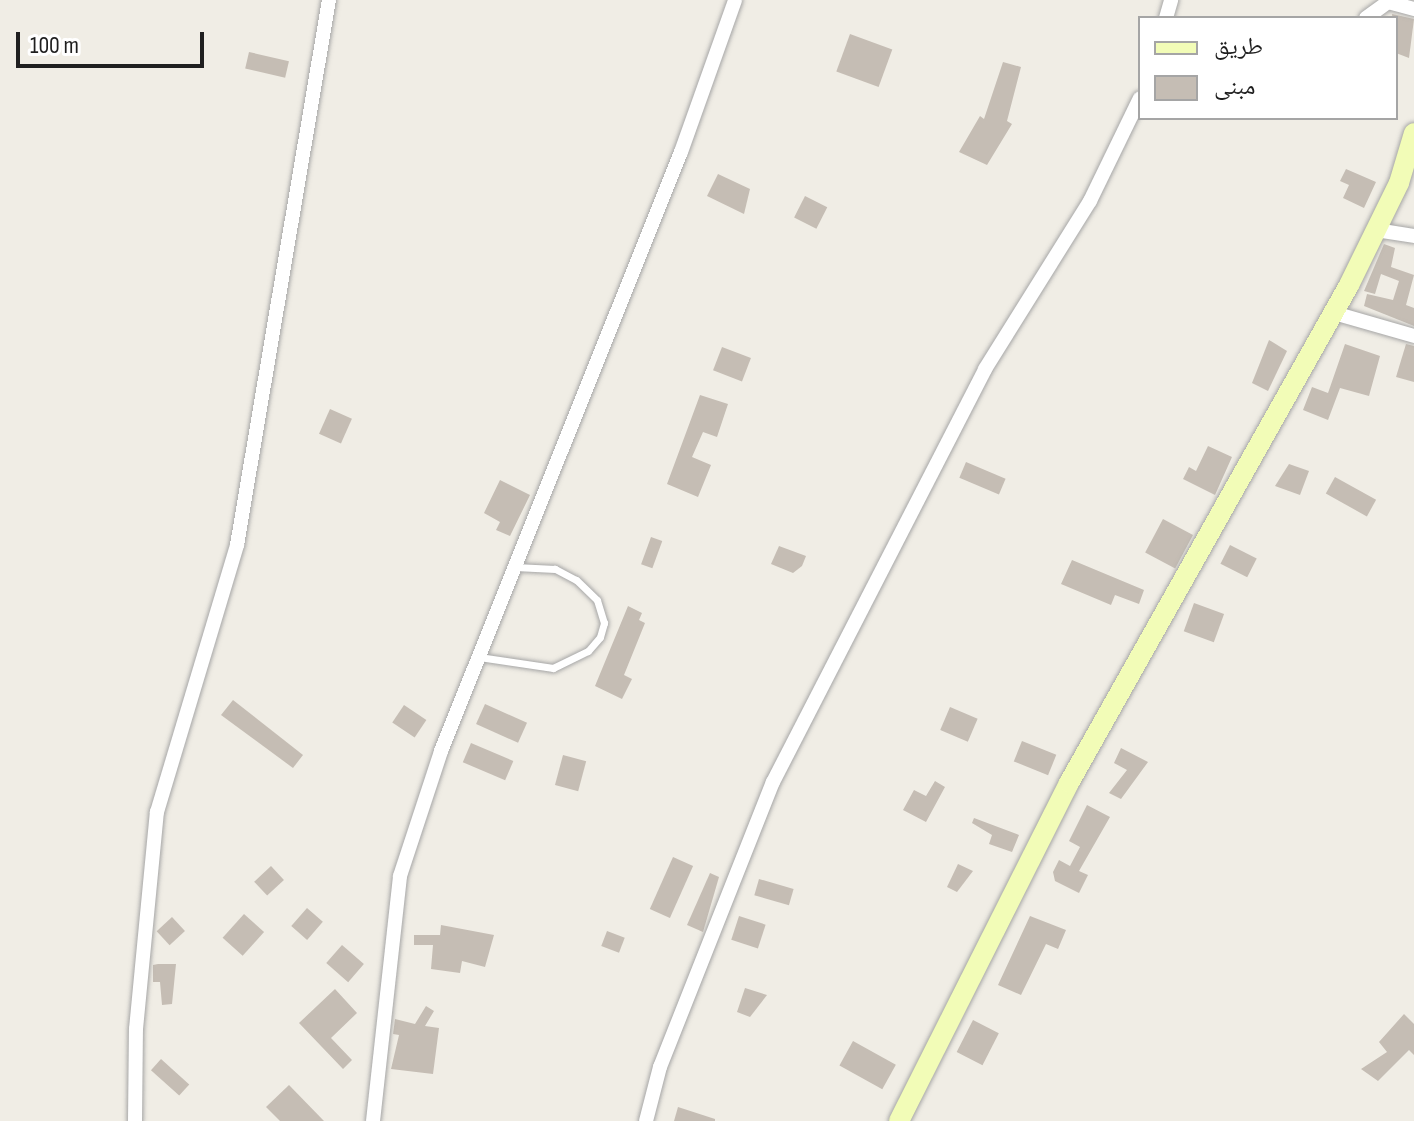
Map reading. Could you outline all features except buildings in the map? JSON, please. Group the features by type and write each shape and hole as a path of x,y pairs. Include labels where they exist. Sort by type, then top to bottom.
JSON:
{"street":[{"path":"135,1121 136,1029 157,812 237,545 329,0"},
{"path":"373,1121 400,876 478,657 681,152 735,0"},
{"path":"1369,16 1388,2 1414,9"},
{"path":"646,1121 660,1067 773,782 985,369 1084,212 1138,102"},
{"path":"899,1121 1069,783 1334,313 1376,230 1414,133"},
{"path":"1376,230 1414,236"},
{"path":"1334,313 1414,336"}],"lane":[{"path":"478,657 553,668 588,651 600,637 604,623 597,600 576,580 555,569 513,567"}]}
